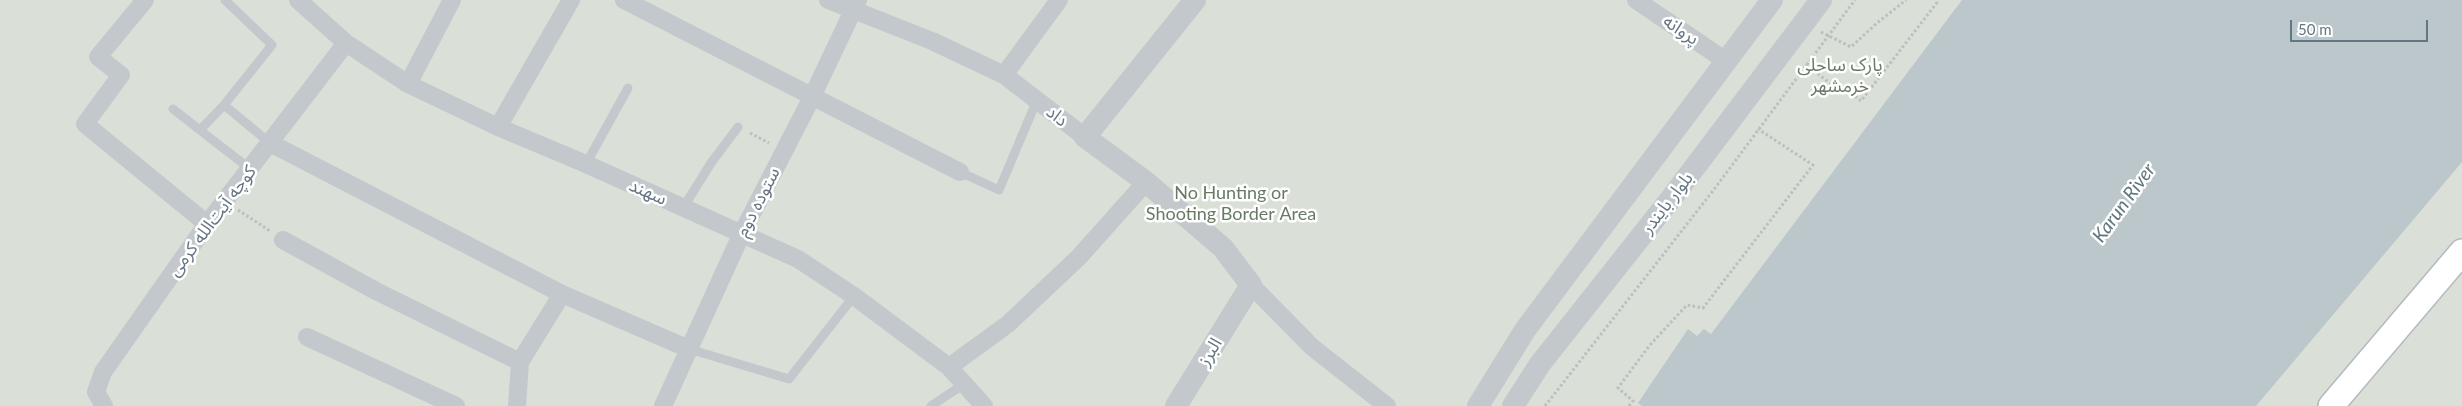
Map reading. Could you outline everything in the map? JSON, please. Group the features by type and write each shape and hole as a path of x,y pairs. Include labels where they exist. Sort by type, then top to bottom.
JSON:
{"main road":[{"path":"2330,406 2462,252"}],"street":[{"path":"145,0 98,57 121,75 85,124 208,224"},
{"name":"سهند","path":"298,0 346,43 408,84 498,128 586,164 798,259 854,296 949,367 984,406"},
{"path":"408,84 452,0"},
{"path":"498,128 571,0"},
{"path":"624,0 960,172"},
{"name":"داد","path":"828,0 856,6 1004,75 1085,138 1146,182 1223,248 1247,291 1312,347 1387,406"},
{"path":"1004,75 1059,0"},
{"path":"1085,138 1195,0"},
{"name":"پروانه","path":"1636,0 1726,61"},
{"name":"بلوار بایندر","path":"1478,406 1525,330 1772,0"},
{"name":"بلوار بایندر","path":"1512,406 1540,364 1673,196 1821,0"},
{"name":"ستوده دوم","path":"663,406 742,233 785,151 856,6"},
{"name":"کوچه آیت‌الله کرمی","path":"104,406 96,392 103,372 208,224 346,43"},
{"path":"270,143 562,294 689,349"},
{"path":"949,367 1015,317 1079,257 1146,182"},
{"path":"283,240 376,291 520,362"},
{"name":"البرز","path":"1176,406 1247,291"},
{"path":"517,406 520,362 562,294"},
{"path":"307,337 456,406"}],"lane":[{"path":"200,130 224,106 272,45 225,0"},
{"path":"586,164 628,88"},
{"path":"960,172 999,190 1037,100"},
{"path":"224,106 270,143"},
{"path":"173,109 250,169"},
{"path":"684,208 711,163 738,127"},
{"path":"689,349 789,379 854,296"},
{"path":"932,406 964,384"}],"path":[{"path":"1545,406 1712,192 1855,0"},
{"path":"1806,64 1832,85 1846,88 1861,101 1939,0"},
{"path":"1827,37 1851,47 1905,1"},
{"path":"738,127 785,151"},
{"path":"1629,406 1633,401 1618,388 1649,346 1687,305 1703,308 1813,166 1758,129"},
{"path":"225,202 283,240"}],"green space":[{"name":"No Hunting or Shooting Border Area","path":"0,0 2462,0 2462,406 0,406"}],"water":[{"name":"Karun River","path":"1962,0 2462,0 2462,162 2256,406 1642,406 1638,403 1688,329 1697,336 1704,329 1711,334"}],"park label":[{"name":"پارک ساحلی خرمشهر","path":"1840,75"}]}
